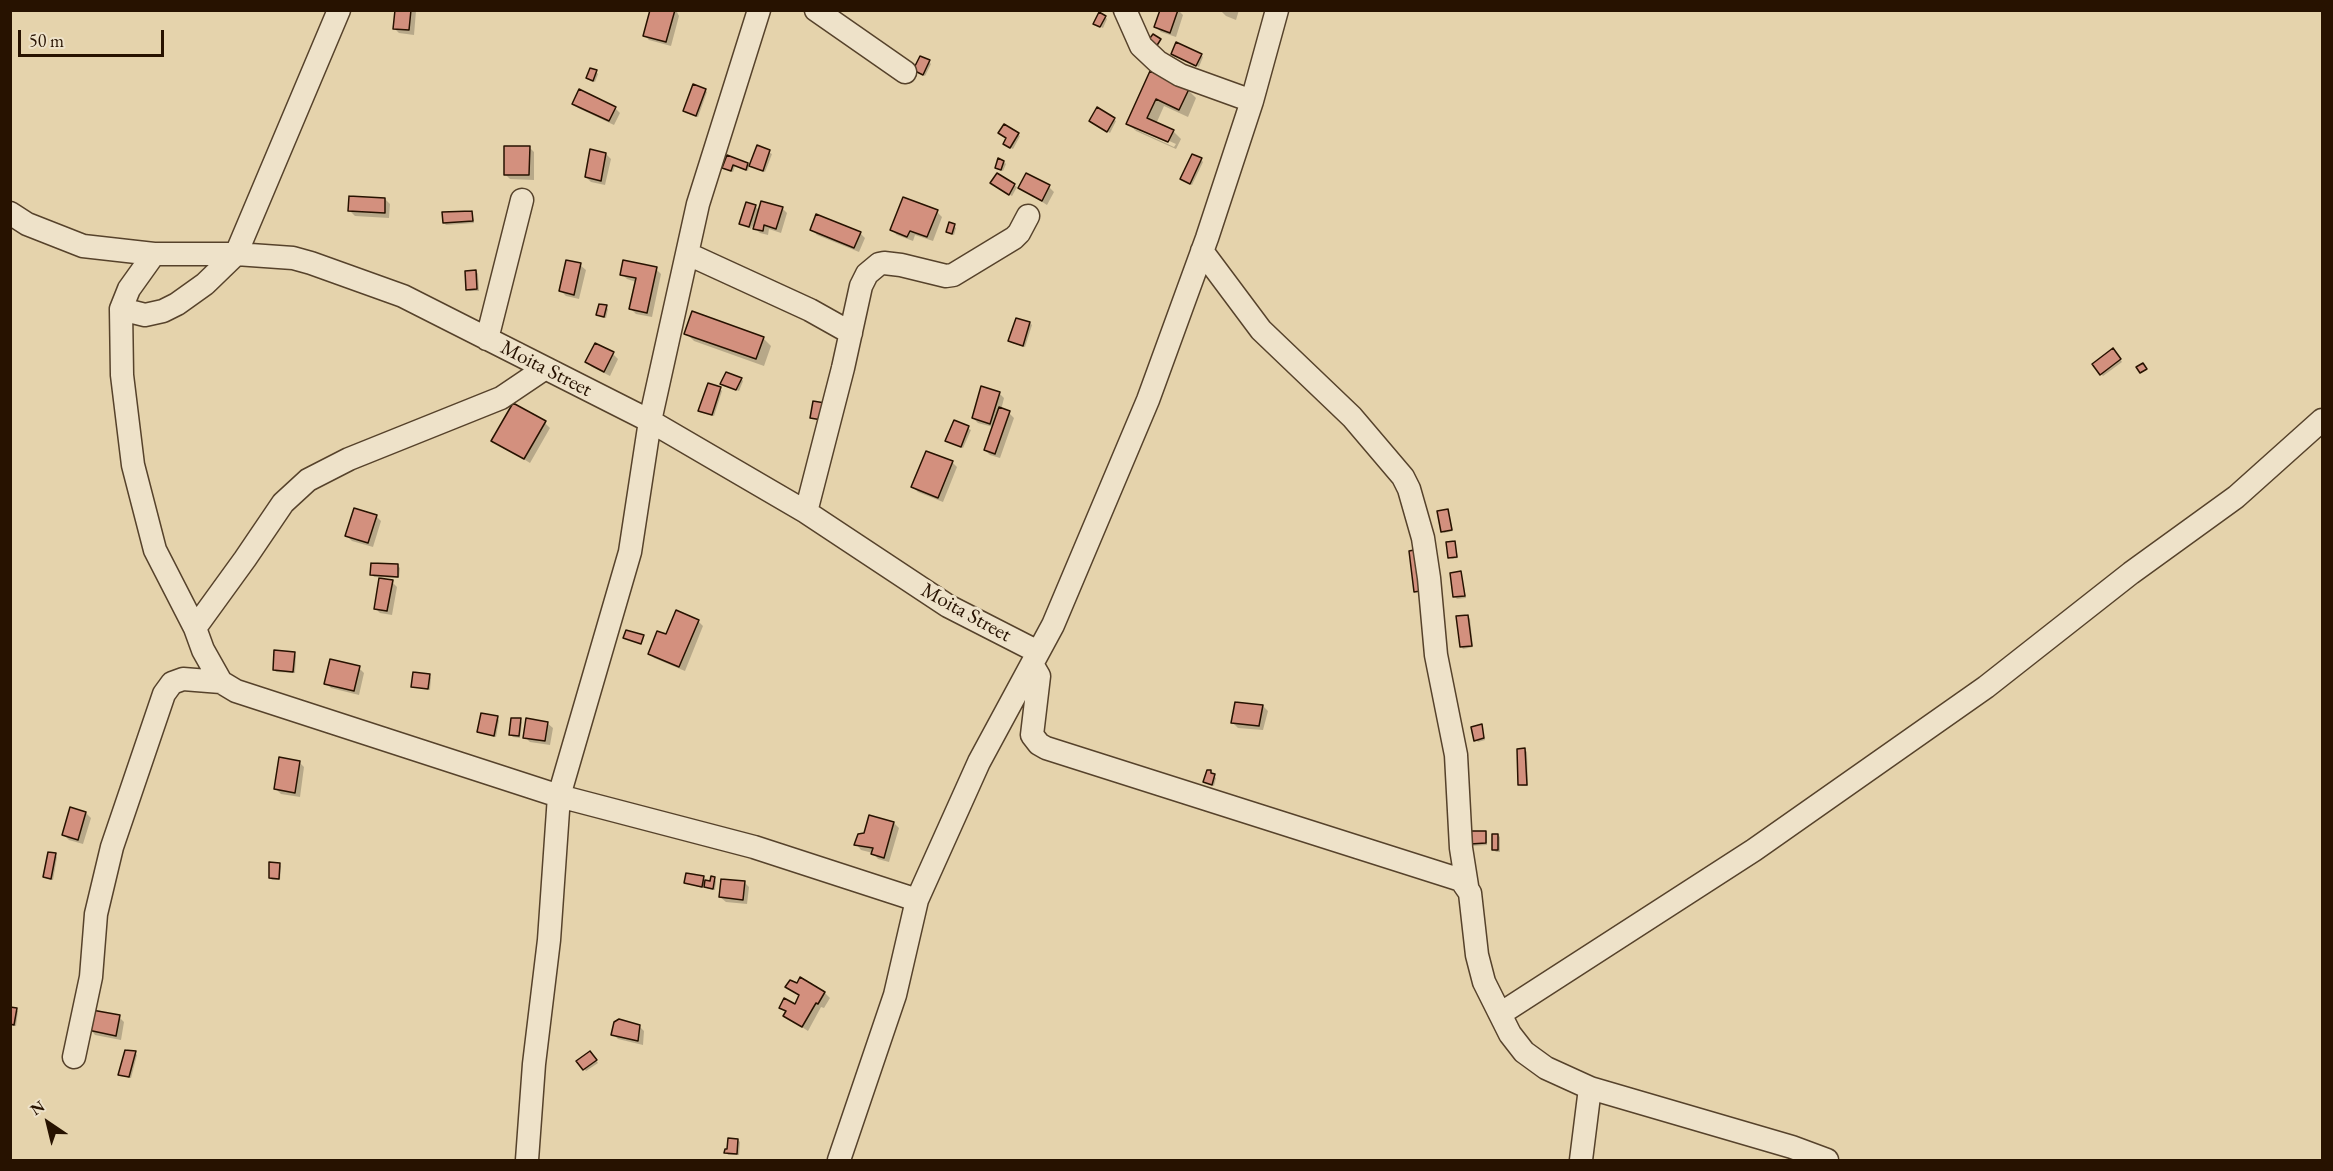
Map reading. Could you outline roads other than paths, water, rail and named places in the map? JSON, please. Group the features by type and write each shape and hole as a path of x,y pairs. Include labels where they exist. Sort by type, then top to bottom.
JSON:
{"street":[{"path":"121,309 145,315 163,311 205,284 236,254 339,10"},
{"path":"527,1161 534,1064 549,940 559,796 630,552 650,421 698,204 759,10"},
{"path":"816,10 905,72"},
{"path":"1125,10 1141,46 1158,62 1180,75 1252,101"},
{"path":"839,1161 895,995 917,900 979,762 1053,625 1148,400 1202,251 1252,101 1277,10"},
{"path":"488,339 522,200"},
{"name":"Moita Street","path":"10,213 27,224 83,246 154,254 236,254 293,258 311,262 403,296 650,421 806,512 948,606 1035,658"},
{"path":"806,512 861,286 867,274 879,264 901,265 946,276 953,275 1014,238 1028,216"},
{"path":"1202,251 1261,330 1352,417 1403,477 1409,489 1423,538 1436,655 1456,755 1461,848 1474,921 1477,955 1484,982 1510,1034 1524,1052 1546,1068 1590,1088 1792,1147 1827,1161"},
{"path":"154,254 129,289 121,309 122,375 133,465 155,550 221,682"},
{"path":"688,254 810,310 851,333"},
{"path":"195,628 283,503 308,480 349,459 501,398 544,369"},
{"path":"1500,1014 1754,850 1986,687 2131,573 2236,497 2322,420"},
{"path":"1035,658 1039,676 1032,735 1039,744 1046,748 1461,880 1467,886"},
{"path":"74,1057 91,976 96,914 112,847 164,694 172,683 183,679 221,682 236,691 559,796 754,848 917,900"},
{"path":"1581,1161 1590,1088"}]}
